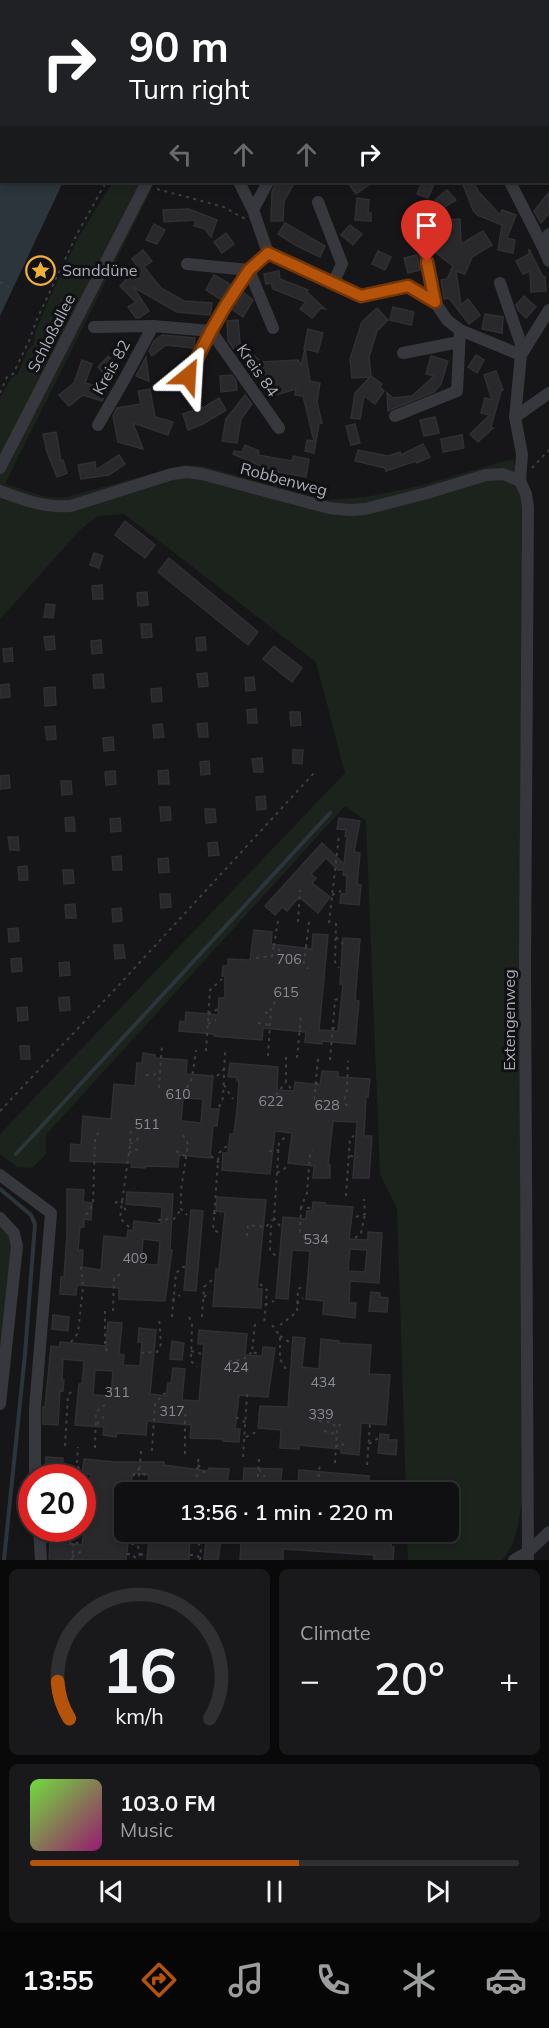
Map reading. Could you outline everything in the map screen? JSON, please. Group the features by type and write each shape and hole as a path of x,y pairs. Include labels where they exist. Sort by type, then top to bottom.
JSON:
{"street":[{"path":"239,183 253,210 268,253 361,296 408,286 435,302"},
{"path":"253,210 267,183"},
{"path":"511,183 549,261"},
{"name":"Schloßallee","path":"0,468 146,184"},
{"path":"318,202 342,264 333,283"},
{"path":"395,416 457,391 459,336 435,302 419,226"},
{"path":"542,245 549,234"},
{"path":"188,376 211,331 249,270 268,253"},
{"path":"187,264 249,270"},
{"path":"249,270 273,328"},
{"path":"500,284 522,353"},
{"path":"522,353 549,310"},
{"path":"94,327 153,326 211,331"},
{"name":"Kreis 82","path":"98,425 153,326"},
{"name":"Kreis 84","path":"211,331 279,428"},
{"path":"403,353 459,336 522,353"},
{"name":"Extengenweg","path":"522,353 515,417 522,454 520,481 526,494 528,508 525,978 528,1556"},
{"path":"515,417 549,393"},
{"name":"Robbenweg","path":"0,491 33,503 54,507 71,506 172,474 187,472 329,508 348,510 365,509 486,475 503,474 520,481"},
{"path":"0,1175 51,1213 35,1408 35,1464"},
{"path":"0,1218 14,1233 17,1246 0,1404"},
{"path":"514,1560 528,1556 549,1532"},
{"path":"40,1542 41,1560"}],"path":[{"path":"0,393 7,377 13,374 76,236 105,183"},
{"path":"146,184 224,207 258,226"},
{"path":"0,282 9,287"},
{"path":"520,481 549,450"},
{"path":"0,1111 314,773"},
{"path":"329,923 339,835"},
{"path":"298,922 300,890"},
{"path":"332,895 341,891"},
{"path":"256,958 272,956 278,921"},
{"path":"308,969 304,963 309,922"},
{"path":"336,923 335,962 339,968"},
{"path":"336,937 343,944"},
{"path":"274,945 282,953"},
{"path":"306,946 311,950"},
{"path":"206,1051 210,990 222,979"},
{"path":"330,1060 335,1000 340,998"},
{"path":"268,1056 271,1009 276,1000"},
{"path":"208,1014 218,1009"},
{"path":"265,1012 270,1016"},
{"path":"297,1058 301,1015"},
{"path":"207,1024 216,1020"},
{"path":"258,1023 270,1025"},
{"path":"332,1029 338,1026"},
{"path":"299,1032 304,1028"},
{"path":"159,1088 162,1044"},
{"path":"187,1088 192,1078 196,1050"},
{"path":"219,1107 223,1098 225,1052"},
{"path":"286,1057 286,1082 291,1089"},
{"path":"318,1059 314,1100 318,1106"},
{"path":"347,1106 344,1101 347,1090 348,1061"},
{"path":"217,1076 225,1068"},
{"path":"146,1074 154,1075 160,1070"},
{"path":"276,1095 286,1082"},
{"path":"316,1082 320,1088"},
{"path":"224,1085 233,1099"},
{"path":"347,1090 351,1093"},
{"path":"129,1227 120,1218 131,1127"},
{"path":"86,1215 93,1204 95,1138 100,1130"},
{"path":"130,1144 142,1136"},
{"path":"158,1220 174,1219 181,1209 181,1190 188,1144 183,1136"},
{"path":"276,1256 270,1251 271,1227 274,1218 279,1142 287,1136"},
{"path":"346,1196 350,1138 354,1136"},
{"path":"218,1232 213,1230 213,1214 219,1153 229,1144"},
{"path":"95,1148 99,1145"},
{"path":"129,1153 134,1149 142,1151"},
{"path":"269,1151 279,1150"},
{"path":"305,1238 300,1232 301,1207 306,1193 310,1154 314,1150"},
{"path":"176,1151 187,1157"},
{"path":"211,1156 218,1162"},
{"path":"350,1156 358,1157"},
{"path":"218,1162 221,1159"},
{"path":"277,1173 287,1167"},
{"path":"355,1238 361,1233 364,1199"},
{"path":"115,1203 121,1200"},
{"path":"121,1200 126,1210"},
{"path":"301,1207 310,1208"},
{"path":"181,1209 187,1215"},
{"path":"213,1214 221,1214"},
{"path":"356,1217 364,1214"},
{"path":"274,1218 280,1226"},
{"path":"247,1236 248,1226 266,1227 274,1218"},
{"path":"71,1342 78,1333 80,1323 83,1287 81,1266"},
{"path":"172,1317 176,1273 183,1267 190,1268"},
{"path":"113,1311 114,1277 124,1273"},
{"path":"202,1317 204,1287 213,1280"},
{"path":"261,1284 267,1290 264,1324"},
{"path":"280,1325 297,1312 298,1289 302,1287"},
{"path":"204,1297 210,1292"},
{"path":"172,1300 180,1295"},
{"path":"297,1304 303,1298"},
{"path":"265,1305 274,1301"},
{"path":"105,1311 105,1347 109,1354"},
{"path":"141,1353 157,1352 161,1344 159,1317"},
{"path":"189,1317 192,1324 191,1361 197,1367"},
{"path":"230,1361 243,1360 252,1352 255,1324"},
{"path":"272,1325 280,1336 292,1344"},
{"path":"280,1336 280,1359 287,1371"},
{"path":"161,1344 166,1347"},
{"path":"191,1351 202,1354"},
{"path":"252,1352 259,1354"},
{"path":"65,1446 68,1395 72,1391"},
{"path":"243,1457 249,1392"},
{"path":"152,1451 155,1403 165,1393"},
{"path":"95,1448 96,1412 105,1405"},
{"path":"184,1454 184,1415 191,1412"},
{"path":"97,1424 107,1413"},
{"path":"236,1417 246,1423"},
{"path":"313,1418 315,1421 331,1422 337,1428"},
{"path":"335,1463 337,1428 342,1422"},
{"path":"367,1465 370,1424"},
{"path":"324,1431 337,1435"},
{"path":"246,1437 256,1432"},
{"path":"369,1444 380,1437"},
{"path":"336,1447 340,1443 344,1445"},
{"path":"77,1464 78,1447"},
{"path":"138,1482 141,1451"},
{"path":"197,1481 199,1455"},
{"path":"258,1482 259,1458"},
{"path":"317,1482 320,1462"},
{"path":"198,1465 205,1473"},
{"path":"139,1469 146,1476"},
{"path":"133,1476 139,1469"},
{"path":"259,1469 265,1477"},
{"path":"69,1542 74,1545"},
{"path":"74,1545 79,1542"},
{"path":"131,1544 139,1542"},
{"path":"198,1542 201,1548 200,1559"},
{"path":"127,1554 132,1554 138,1560 140,1550 136,1544"},
{"path":"72,1558 74,1545"},
{"path":"72,1558 82,1551"},
{"path":"140,1555 146,1553"},
{"path":"190,1555 197,1555 200,1559"}],"shaded area":[{"path":"0,183 63,183 0,316"},
{"path":"112,183 155,183 5,484 46,497 63,498 183,465 203,466 325,500 366,497 419,486 513,459 522,494 520,968 522,1500 514,1539 502,1560 408,1560 407,1542 459,1542 459,1482 406,1482 397,1208 380,1174 366,821 345,806 46,1135 46,1154 32,1168 17,1167 0,1154 0,1134 345,773 316,662 124,514 98,516 81,529 0,619 0,398 11,378 18,374 27,351 33,345 35,333 78,238"},
{"path":"0,1228 10,1236 12,1242 0,1375"}],"building":[{"path":"276,183 294,183 284,201 283,221 271,221 272,192"},
{"path":"348,183 372,183 356,194"},
{"path":"422,183 435,183 428,198 417,194"},
{"path":"462,183 474,183 478,191 500,215 502,210 516,215 507,238 515,240 513,253 498,250 502,225 477,215"},
{"path":"447,190 456,200 443,208 435,200"},
{"path":"549,192 549,213 541,223 534,211"},
{"path":"357,198 369,200 368,212 371,213 371,221 355,220"},
{"path":"189,209 217,220 211,237 205,229 194,226 196,220 164,222 163,210"},
{"path":"460,219 461,244 483,231 492,245 472,257 465,274 456,271 461,305 468,299 480,315 469,324 449,298 444,299 441,280 447,279 453,266 432,250 446,232 446,220"},
{"path":"285,223 325,246 320,257 278,234"},
{"path":"154,224 165,230 157,244 146,240"},
{"path":"350,225 362,234 353,245 341,235"},
{"path":"226,233 234,244 222,253 214,242"},
{"path":"529,249 545,277 546,291 531,292 530,271 523,274 516,261 529,254"},
{"path":"143,250 152,261 144,267 161,288 184,301 212,303 210,315 177,312 133,287 149,311 136,318 128,307 136,302 120,286 138,267 132,259"},
{"path":"378,251 391,257 385,270 372,264"},
{"path":"417,255 420,270 408,273 404,258"},
{"path":"279,271 280,279 308,290 307,292 325,309 321,308 312,318 300,309 306,302 273,289 271,283 266,284 264,274"},
{"path":"214,275 230,284 220,299 206,290"},
{"path":"244,293 253,300 243,317 233,310"},
{"path":"524,296 536,307 526,318 516,305"},
{"path":"393,307 414,312 411,325 390,320"},
{"path":"377,308 388,320 377,331 369,357 371,376 382,384 380,387 384,391 375,404 364,396 360,419 351,418 355,393 370,377 352,378 350,359 362,322"},
{"path":"485,314 503,317 502,333 482,329"},
{"path":"238,320 240,343 261,362 298,360 301,365 305,349 310,381 320,383 317,402 322,423 319,424 314,453 305,451 307,440 314,441 303,396 295,395 296,389 268,397 260,375 241,359 228,341 227,321"},
{"path":"308,329 323,333 318,352 304,349"},
{"path":"162,335 195,338 194,346 193,348 166,345 152,356 149,351 154,341"},
{"path":"476,355 484,360 477,373 468,367"},
{"path":"108,356 118,366 108,377 98,367"},
{"path":"431,356 448,361 441,384 434,392 388,411 387,393 393,398 412,396 434,376 426,374"},
{"path":"146,357 149,381 136,376"},
{"path":"82,360 92,364 85,383 107,389 102,401 83,395 69,406 59,395 74,383"},
{"path":"496,371 503,390 491,427 493,428 478,442 470,434 490,415 481,413 485,398 492,400 484,375"},
{"path":"232,375 236,381 237,390 221,392 220,376"},
{"path":"150,389 155,417 173,422 168,435 133,423 143,449 118,442 113,416 117,408 141,404 138,391"},
{"path":"245,395 252,404 241,419 237,443 222,441 226,419"},
{"path":"219,398 226,410 188,430 183,414 203,408"},
{"path":"435,417 439,433 424,436 420,420"},
{"path":"355,424 360,443 351,445 346,426"},
{"path":"56,432 61,461 63,460 67,473 57,477 43,434"},
{"path":"462,435 464,448 443,452 441,439"},
{"path":"423,444 430,457 386,471 385,468 355,461 358,450 388,456 400,452 401,455"},
{"path":"245,445 259,451 258,455 292,461 293,456 309,459 306,477 260,469 261,466 233,454 234,451 242,452"},
{"path":"119,455 125,464 109,475 81,479 78,465 95,462 96,470"},
{"path":"125,521 155,545 145,558 115,535"},
{"path":"94,553 103,556 99,568 90,565"},
{"path":"169,558 258,632 248,645 158,572"},
{"path":"102,585 103,599 93,599 92,586"},
{"path":"147,592 148,605 138,606 137,593"},
{"path":"46,604 55,605 53,618 44,617"},
{"path":"141,624 151,624 152,637 142,638"},
{"path":"54,636 55,649 46,650 44,637"},
{"path":"205,637 206,650 197,651 196,638"},
{"path":"101,640 102,653 92,654 91,641"},
{"path":"274,646 302,668 292,682 263,659"},
{"path":"12,648 13,661 4,662 3,649"},
{"path":"207,673 208,686 199,687 197,674"},
{"path":"103,674 104,688 94,688 93,675"},
{"path":"254,677 255,690 246,691 245,678"},
{"path":"9,684 10,697 0,698 0,685"},
{"path":"55,687 56,705 45,706 44,688"},
{"path":"161,688 162,701 152,702 151,689"},
{"path":"256,709 257,723 248,723 247,710"},
{"path":"290,712 300,712 301,725 291,726"},
{"path":"207,723 208,737 199,737 197,724"},
{"path":"162,724 164,737 154,738 153,725"},
{"path":"55,726 56,739 47,740 45,727"},
{"path":"113,737 114,750 104,751 103,738"},
{"path":"293,750 303,750 302,764 293,763"},
{"path":"262,758 263,772 254,772 252,759"},
{"path":"209,761 210,774 201,775 200,762"},
{"path":"168,770 169,784 159,784 158,771"},
{"path":"115,771 116,784 106,785 105,772"},
{"path":"9,775 10,788 0,789 0,776"},
{"path":"61,781 71,781 72,794 62,795"},
{"path":"265,796 266,809 257,810 256,797"},
{"path":"160,807 170,807 171,820 161,821"},
{"path":"205,809 215,809 216,822 206,823"},
{"path":"74,817 75,831 66,831 65,818"},
{"path":"120,818 121,831 111,832 110,819"},
{"path":"339,818 360,821 354,852 360,853 357,884 361,885 359,905 340,903 341,894 346,894 347,876 343,875 344,870 338,870 326,858 311,874 316,878 312,883 330,897 318,913 299,897 287,911 282,907 275,915 265,906 322,843 344,864 347,837 345,836 346,830 337,829"},
{"path":"8,837 18,837 19,850 10,850"},
{"path":"217,842 219,855 209,856 208,843"},
{"path":"121,856 122,870 113,870 112,857"},
{"path":"168,858 169,872 159,873 158,859"},
{"path":"27,866 28,880 19,880 18,867"},
{"path":"63,870 73,870 74,883 64,884"},
{"path":"160,894 170,894 171,907 161,908"},
{"path":"75,904 76,918 66,918 65,905"},
{"path":"121,908 122,921 113,922 112,909"},
{"path":"18,928 19,941 9,942 8,929"},
{"path":"254,930 272,932 271,944 312,949 313,934 328,935 319,1030 338,1031 343,984 340,984 343,938 360,939 355,1000 359,1001 355,1044 305,1042 306,1032 263,1028 262,1040 179,1031 180,1021 185,1022 186,1012 218,1015 219,998 225,998 223,966 228,966 228,959 250,960"},
{"path":"114,945 123,945 125,958 115,959"},
{"path":"21,958 22,971 12,972 11,959"},
{"path":"69,962 70,975 60,976 59,963"},
{"path":"69,997 70,1010 60,1011 59,998"},
{"path":"27,1007 28,1020 18,1021 17,1008"},
{"path":"20,1046 29,1046 30,1059 21,1059"},
{"path":"143,1053 155,1055 155,1058 187,1060 186,1074 213,1076 210,1109 219,1109 217,1126 213,1126 210,1158 179,1155 178,1167 145,1166 145,1168 131,1167 132,1163 70,1161 71,1144 81,1145 83,1116 111,1119 114,1084 135,1086 137,1063 142,1063","holes":["183,1098 203,1099 201,1123 181,1121"]},
{"path":"230,1063 278,1067 277,1090 294,1091 295,1082 320,1085 322,1071 338,1072 338,1077 370,1079 368,1097 366,1096 364,1136 372,1136 369,1178 353,1178 357,1122 333,1121 328,1165 330,1165 330,1178 313,1178 314,1166 288,1163 292,1133 275,1131 270,1174 222,1170 223,1153 228,1153 230,1134 234,1134 237,1110 239,1081 237,1077 228,1077"},
{"path":"67,1189 84,1190 83,1202 92,1203 91,1220 84,1219 84,1227 80,1227 78,1250 83,1250 82,1267 101,1270 104,1236 127,1238 128,1230 133,1231 134,1221 161,1224 162,1207 126,1204 127,1192 173,1194 170,1250 172,1250 165,1301 119,1299 119,1288 77,1285 76,1295 60,1294 61,1277 64,1277","holes":["143,1239 160,1241 158,1265 141,1264"]},
{"path":"217,1197 266,1200 257,1289 262,1289 261,1308 213,1306 225,1212 216,1211"},
{"path":"313,1202 353,1207 349,1239 368,1240 368,1232 382,1233 379,1283 350,1281 349,1303 356,1303 355,1318 323,1314 324,1301 306,1299 310,1251 292,1250 288,1299 276,1298 283,1217 306,1219 307,1211 312,1211","holes":["350,1249 367,1250 365,1272 348,1271"]},
{"path":"191,1210 203,1211 196,1291 184,1290"},
{"path":"371,1292 380,1293 380,1297 388,1298 387,1312 369,1311"},
{"path":"53,1315 69,1317 68,1331 52,1329"},
{"path":"108,1322 122,1323 119,1354 124,1355 123,1365 140,1366 142,1342 138,1342 139,1328 156,1330 150,1394 166,1396 173,1368 185,1369 182,1400 199,1401 204,1344 198,1344 199,1330 247,1334 245,1355 262,1356 263,1347 275,1348 268,1397 239,1395 235,1429 240,1429 239,1442 190,1438 191,1425 147,1421 146,1435 117,1433 116,1437 103,1435 104,1427 75,1425 84,1361 63,1359 62,1380 64,1380 63,1391 60,1390 58,1425 43,1424 51,1346 60,1347 60,1342 106,1346","holes":["95,1370 113,1371 111,1396 93,1395"]},
{"path":"293,1337 305,1338 302,1367 319,1369 321,1339 339,1341 338,1343 371,1345 369,1374 390,1375 386,1425 361,1423 359,1455 341,1453 341,1449 299,1445 299,1449 280,1448 281,1430 258,1428 260,1406 288,1407"},
{"path":"172,1341 184,1343 182,1360 170,1359"},
{"path":"380,1434 389,1435 388,1440 397,1440 396,1455 378,1453"},
{"path":"46,1457 63,1458 63,1464 46,1464"},
{"path":"84,1459 115,1462 164,1462 164,1465 208,1471 209,1468 229,1469 227,1482 148,1482 149,1475 132,1473 132,1482 114,1482 114,1542 128,1542 126,1560 49,1559 50,1542 82,1545 82,1542 96,1542 96,1464 83,1464"},
{"path":"244,1468 282,1469 281,1482 243,1482"},
{"path":"299,1470 369,1476 369,1482 298,1482"},
{"path":"149,1542 190,1542 189,1560 147,1560"},
{"path":"206,1542 221,1542 218,1560 204,1560"},
{"path":"391,1542 391,1547 394,1547 393,1560 374,1560 374,1555 283,1549 283,1560 240,1560 241,1543 238,1543"}],"waterway":[{"path":"16,1154 330,813"},
{"path":"0,1189 31,1215 35,1224 25,1354 4,1560"}],"place":[{"name":"Sanddüne","path":"41,270"}],"route":[{"path":"188,376 226,305 249,270 268,253 361,296 408,286 435,302 427,262"}]}
